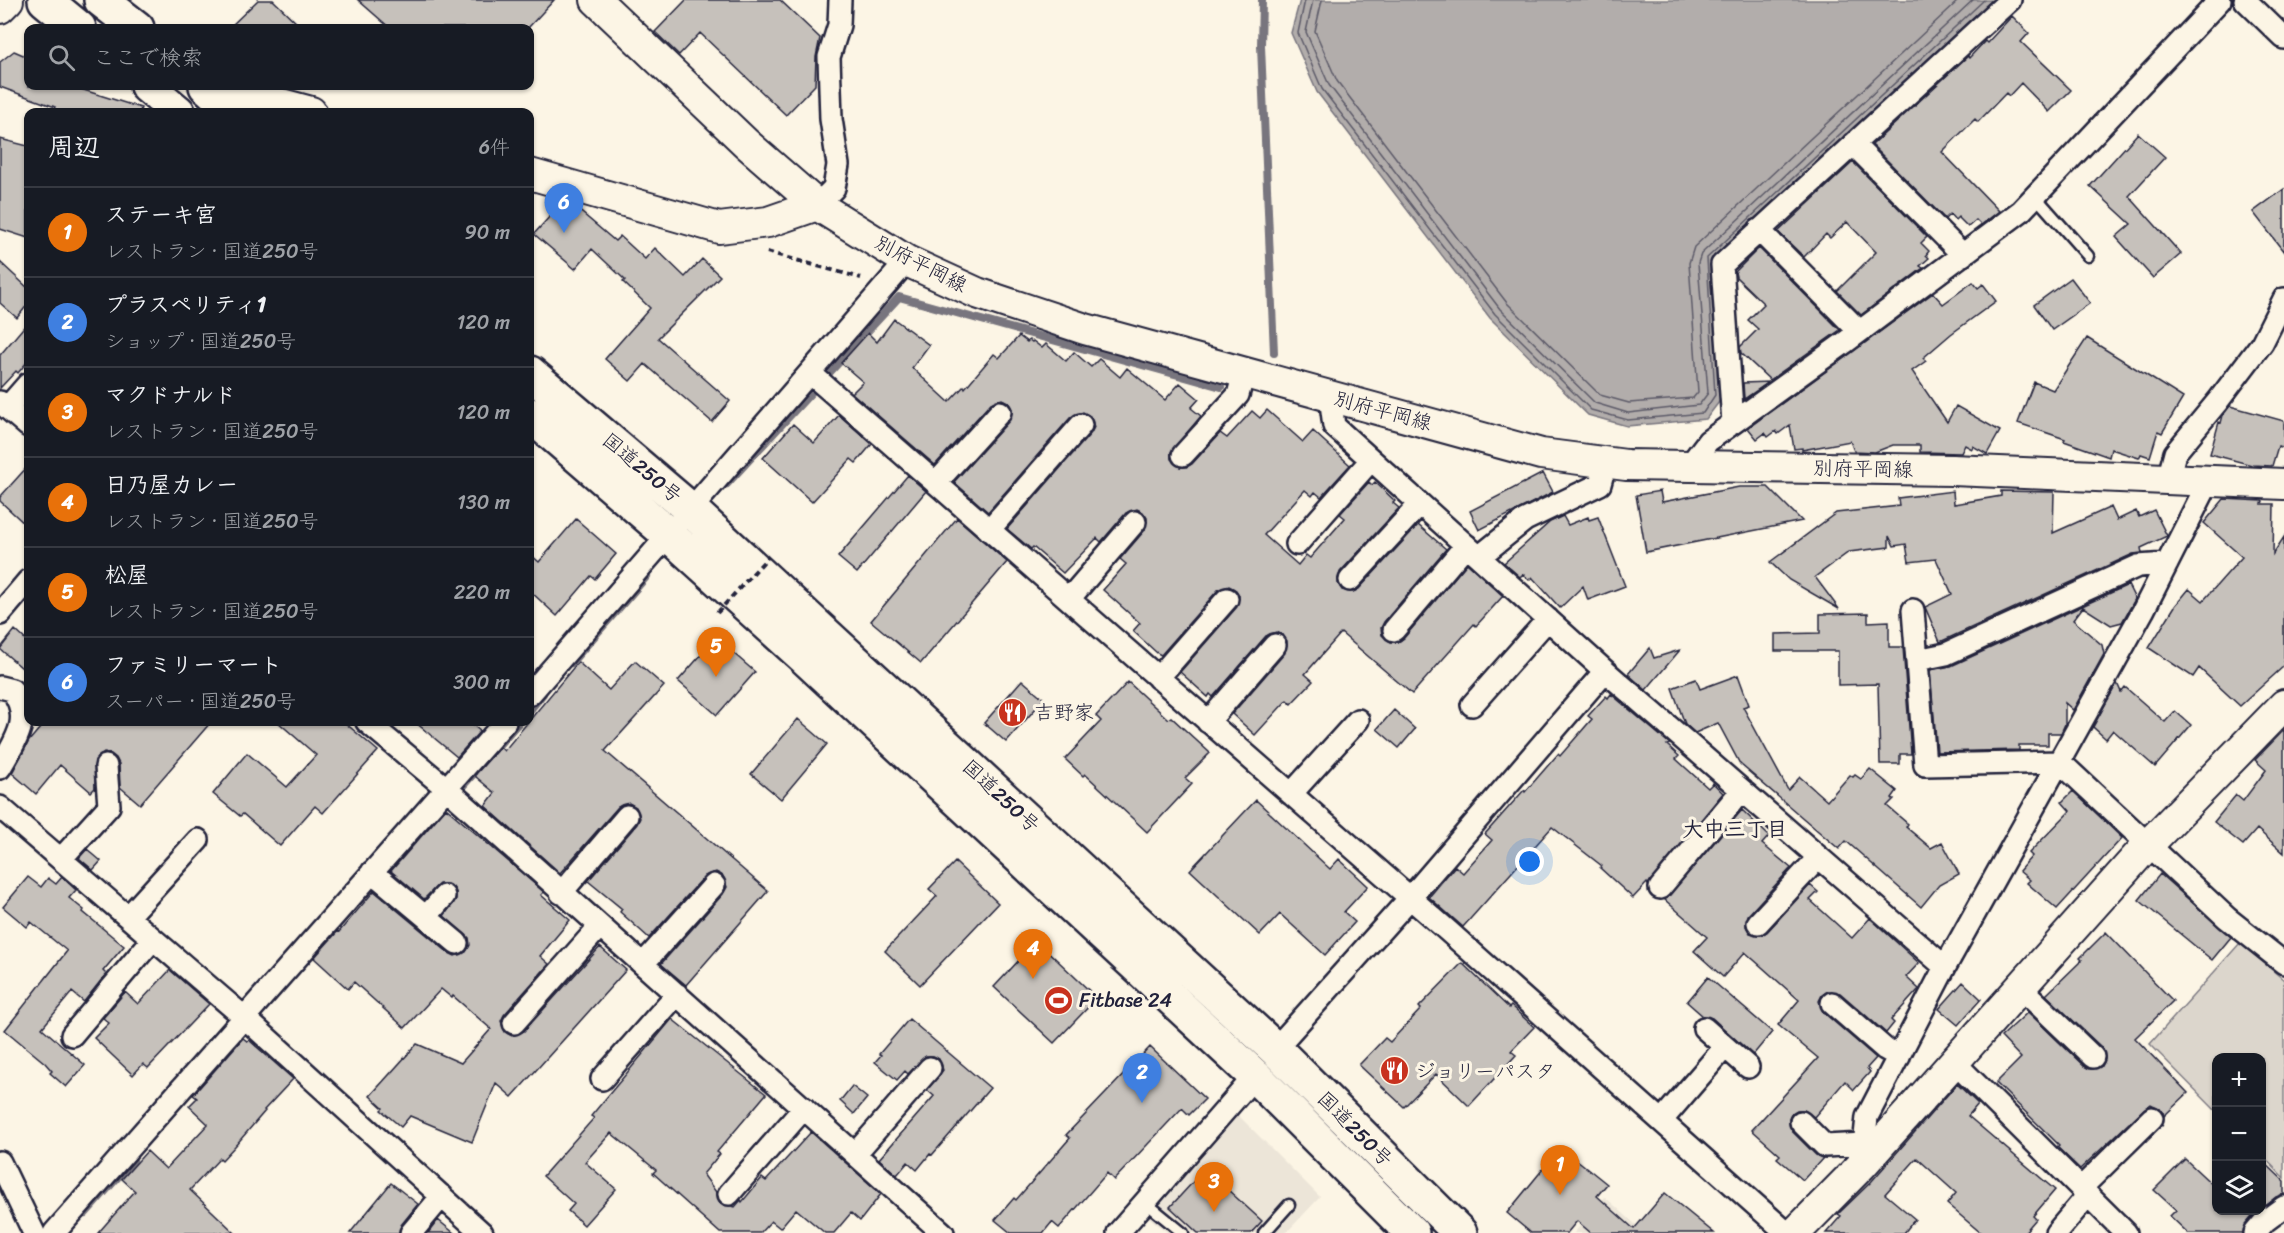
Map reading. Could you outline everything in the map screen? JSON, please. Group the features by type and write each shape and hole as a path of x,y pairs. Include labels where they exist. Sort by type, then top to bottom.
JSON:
{"highway":[{"path":"45,0 74,24"},
{"path":"101,0 131,24"},
{"path":"152,90 173,108"},
{"path":"210,90 231,108"},
{"name":"国道250号","path":"534,376 691,510 1275,1049 1460,1233"},
{"name":"国道250号","path":"534,418 805,658 1255,1076 1412,1233"}],"main road":[{"path":"0,8 8,0"},
{"name":"別府平岡線","path":"596,0 747,144 817,205 907,261 977,293 1085,329 1541,454 1626,465 1952,470 2284,484"},
{"path":"230,90 296,108"},
{"path":"534,175 719,228 768,222 817,205"},
{"path":"1795,1233 1863,1154 1955,1062 2148,845 2284,705"}],"street":[{"path":"817,205 834,188 838,165 831,119 829,57 839,25 840,0"},
{"path":"1733,423 1722,265 2010,0"},
{"path":"1689,466 1708,441 2021,211 2220,0"},
{"path":"2245,0 2284,38"},
{"path":"1853,144 1963,255"},
{"path":"1759,230 1858,331"},
{"path":"534,689 907,261"},
{"path":"2168,479 2175,453 2262,343 2284,299"},
{"path":"810,373 1410,898 1787,1233"},
{"path":"1183,455 1238,395 1244,373"},
{"path":"24,387 3,405 24,423"},
{"path":"1330,396 1334,426 1605,671 1945,967"},
{"path":"936,483 1000,412"},
{"path":"989,530 1081,425"},
{"path":"1297,544 1371,460"},
{"path":"1395,630 1473,551 1525,520 1600,484 1606,462"},
{"path":"1801,1122 1825,1146 1863,1154 1867,1117 1945,967 2060,762 2209,481"},
{"path":"1350,580 1420,504"},
{"path":"1069,599 1135,522"},
{"path":"1917,660 1946,654 2138,566 2167,564"},
{"path":"0,614 24,586"},
{"path":"1158,678 1227,599"},
{"path":"1913,610 1925,765 2060,762 2227,918 2284,963"},
{"path":"1472,705 1548,619"},
{"path":"1208,722 1275,645"},
{"path":"1275,1049 1410,898 1605,671"},
{"path":"0,687 12,690 20,700 23,716 18,735 0,768"},
{"path":"1291,794 1358,720"},
{"path":"372,726 446,788 943,1233"},
{"path":"54,1233 501,726"},
{"path":"60,859 109,806 106,766"},
{"path":"1660,888 1742,790"},
{"path":"0,807 245,1018 482,1233"},
{"path":"561,893 627,816"},
{"path":"128,917 198,840"},
{"path":"1758,922 1819,857"},
{"path":"372,872 457,943"},
{"path":"643,964 714,885"},
{"path":"426,917 444,896"},
{"path":"514,1023 600,926"},
{"path":"72,1035 153,939"},
{"path":"2020,987 2093,1058"},
{"path":"602,1079 677,994"},
{"path":"1832,1003 1885,1049 1899,1057"},
{"path":"1704,1028 1748,1067"},
{"path":"1662,1120 1725,1047"},
{"path":"1955,1062 2126,1233"},
{"path":"855,1154 930,1068"},
{"path":"1118,1233 1255,1076"},
{"path":"729,1194 804,1108"},
{"path":"2056,1233 2084,1192 2152,1118"},
{"path":"0,1162 34,1233"},
{"path":"411,1233 442,1196"},
{"path":"2255,1233 2265,1221 2284,1207"}],"lane":[{"path":"2035,196 2088,255"},
{"path":"1145,1202 1183,1233"},
{"path":"1264,1233 1289,1205"}],"path":[{"path":"717,614 768,556"}],"shaded area":[{"path":"2240,943 2284,980 2284,1178 2266,1159 2266,1053 2212,1053 2212,1107 2150,1044"},
{"path":"1237,1114 1320,1197 1286,1233 1168,1233 1146,1215"},
{"path":"1605,1197 1645,1233 1574,1233"}],"water":[{"path":"1300,0 1992,0 1712,261 1722,398 1706,419 1627,426 1588,415 1490,318 1317,92 1291,33"}],"building":[{"path":"258,0 273,0 298,24 233,24"},
{"path":"358,0 554,0 532,24 385,24"},
{"path":"686,0 780,0 820,38 816,57 815,85 786,115 700,33 679,55 655,32"},
{"path":"2012,16 2029,33 2021,42 2071,90 2049,112 2021,83 2009,96 2006,93 1978,122 1975,119 1942,152 1999,211 1981,225 1976,220 1968,227 1958,217 1955,220 1950,214 1945,219 1872,145 1968,56 1969,58 1985,41 1987,43"},
{"path":"14,51 24,55 24,90 84,90 141,108 55,108 0,87 0,62"},
{"path":"2138,133 2165,157 2129,196 2181,254 2153,278 2116,237 2131,224 2090,186"},
{"path":"0,139 24,145 24,237 0,229"},
{"path":"1853,162 1927,237 1921,243 1929,251 1926,255 1929,258 1920,266 1923,268 1861,315 1837,291 1876,252 1847,222 1830,238 1826,234 1804,257 1778,232"},
{"path":"2284,189 2284,252 2253,212"},
{"path":"560,205 576,208 615,241 620,236 645,259 655,248 685,277 702,259 720,276 658,338 730,401 712,422 645,364 630,381 605,359 650,308 623,282 625,280 592,249 575,269 534,234"},
{"path":"1759,248 1840,330 1770,380 1741,353 1740,347 1758,329 1748,320 1764,304 1736,277 1735,272"},
{"path":"0,262 24,284 24,309 17,318 0,303"},
{"path":"2071,278 2090,303 2052,330 2034,305"},
{"path":"1973,282 1978,288 1983,284 1996,301 1951,334 1923,358 1926,361 1912,371 1947,422 1956,406 2000,431 1987,454 1973,446 1972,449 1965,445 1961,453 1920,452 1920,445 1893,445 1875,452 1854,451 1850,441 1802,450 1802,448 1794,449 1790,425 1778,434 1776,431 1768,437 1765,433 1757,439 1748,428 1933,293 1943,304"},
{"path":"894,319 929,345 912,368 949,402 964,386 965,388 994,354 999,358 1019,336 1027,342 1033,341 1042,348 1046,344 1066,361 1074,352 1091,367 1099,359 1120,377 1127,368 1165,400 1180,383 1199,399 1191,408 1201,416 1171,452 1171,459 1180,467 1192,464 1220,433 1227,438 1252,411 1260,418 1267,410 1303,442 1313,431 1350,465 1321,497 1315,492 1312,496 1305,490 1264,535 1298,565 1306,555 1310,558 1345,518 1340,514 1369,482 1372,485 1375,482 1395,501 1393,503 1399,508 1340,572 1338,583 1342,590 1353,592 1359,589 1418,525 1446,549 1384,622 1381,628 1382,635 1391,642 1398,642 1404,638 1467,563 1503,596 1476,626 1474,624 1412,694 1341,633 1305,674 1313,681 1291,704 1287,700 1255,735 1232,714 1285,653 1287,641 1284,636 1277,632 1266,636 1213,697 1210,694 1208,697 1180,672 1237,607 1239,595 1236,590 1229,586 1218,590 1161,655 1157,653 1133,631 1140,623 1103,590 1126,564 1120,559 1145,530 1147,518 1143,512 1137,509 1126,513 1101,542 1097,538 1063,573 1033,547 1031,549 1007,529 1091,433 1094,427 1090,416 1083,412 1071,417 988,512 954,482 1010,420 1012,409 1008,402 1002,399 991,403 935,465 852,393 863,382 841,363 868,333 877,342"},
{"path":"24,327 24,366 0,388 0,355"},
{"path":"2087,338 2183,398 2162,433 2158,431 2150,457 2141,454 2139,458 2111,449 2109,457 2018,423 2034,382 2053,390"},
{"path":"1769,382 1744,399 1743,383"},
{"path":"2230,406 2284,421 2284,448 2278,446 2272,466 2252,465 2210,454 2219,422 2221,423 2223,415"},
{"path":"839,415 872,444 856,463 851,459 812,502 763,458 793,424 814,443"},
{"path":"24,470 24,523 0,501 0,497"},
{"path":"1543,473 1553,492 1479,530 1470,511"},
{"path":"908,475 926,491 857,573 838,557"},
{"path":"1739,487 1768,487 1802,521 1646,552 1636,495 1660,491 1662,502"},
{"path":"1953,491 1954,504 2001,496 2001,491 2054,492 2053,533 2111,507 2117,520 2136,511 2139,517 2154,510 2167,536 2141,548 2142,553 2133,554 1940,642 1925,607 1952,594 1936,559 1909,562 1906,544 1894,546 1889,536 1889,547 1849,552 1815,577 1839,609 1789,580 1770,562 1836,513 1899,506 1898,498"},
{"path":"2224,499 2263,501 2262,504 2274,504 2273,554 2284,537 2284,666 2240,706 2199,668 2193,677 2149,648 2175,606 2189,589 2203,601 2242,557 2204,523"},
{"path":"1563,516 1568,525 1588,517 1589,520 1598,517 1625,586 1588,600 1583,586 1560,608 1532,577 1529,580 1523,574 1520,577 1504,563 1550,522"},
{"path":"957,518 1007,562 921,663 871,621"},
{"path":"576,519 616,554 595,579 591,576 557,616 534,595 534,558 539,562"},
{"path":"2128,585 2135,599 2122,622 2111,625 2083,607 2073,620 2102,645 2104,654 2073,710 2065,703 2065,724 2061,733 2048,733 2048,745 2019,745 2019,750 1937,752 1930,670 1951,666"},
{"path":"1868,613 1868,622 1889,621 1889,647 1903,647 1911,754 1900,754 1900,764 1880,764 1878,684 1838,685 1838,651 1775,651 1775,634 1820,633 1820,614"},
{"path":"15,630 24,638 24,670 0,649"},
{"path":"716,638 755,672 717,715 678,681"},
{"path":"1650,648 1654,658 1680,650 1646,690 1628,674"},
{"path":"635,661 664,686 605,751 768,891 686,985 661,964 723,894 727,887 723,876 716,872 705,876 649,938 620,912 622,909 588,881 637,824 640,818 636,807 629,803 618,807 560,873 485,806 495,793 476,777 476,774 500,747 504,751 525,726 534,726 534,715 578,662 609,690"},
{"path":"1738,675 1749,705 1743,707 1788,790 1800,777 1827,801 1850,775 1861,779 1870,769 1897,791 1892,798 1894,799 1887,806 1908,824 1906,827 1931,848 1942,842 1959,874 1939,885 1921,907 1846,841 1839,849 1740,764 1718,723 1695,733 1685,724 1672,688 1696,679 1700,689"},
{"path":"1022,680 1044,699 1006,742 984,723"},
{"path":"1128,682 1210,753 1185,778 1192,784 1147,832 1085,774 1083,776 1065,759 1101,721 1096,716"},
{"path":"2117,683 2121,692 2125,687 2165,722 2175,711 2191,725 2155,767 2113,730 2106,739 2093,727"},
{"path":"1611,694 1670,744 1667,745 1679,756 1676,759 1708,788 1713,783 1723,793 1648,885 1647,883 1633,898 1600,868 1602,866 1552,827 1463,927 1429,897 1455,866 1463,873 1492,840 1485,834 1558,754 1560,756 1592,719 1588,716 1606,696 1608,698"},
{"path":"1394,710 1415,729 1399,748 1377,729"},
{"path":"798,719 827,744 781,799 751,774"},
{"path":"42,726 208,726 140,804 120,787 119,764 116,758 104,753 95,760 95,788 91,792 60,765 36,794 12,773 29,741"},
{"path":"283,726 349,726 378,751 323,813 315,806 280,846 243,814 240,816 213,794 247,753 287,787 316,755"},
{"path":"420,726 474,726 480,731 457,757"},
{"path":"2284,730 2284,853 2257,829 2243,845 2214,822 2236,795 2243,801 2266,770 2255,760"},
{"path":"2073,791 2122,838 2057,909 2027,883 2030,880 2019,871 2032,856 2029,853 2070,811 2062,802"},
{"path":"1256,800 1330,869 1339,859 1368,886 1344,912 1355,922 1325,955 1280,914 1260,935 1190,870"},
{"path":"446,808 544,892 541,895 570,920 540,956 549,964 504,1015 501,1021 505,1032 512,1036 524,1031 600,947 626,970 512,1097 496,1083 472,1142 410,1116 401,1127 381,1110 383,1108 370,1096 417,1044 461,1063 491,1029 453,996 452,998 441,989 405,1028 354,982 348,989 314,958 374,891 449,953 455,956 466,952 470,945 469,938 444,916 456,899 453,887 439,884 424,899 391,871"},
{"path":"1742,810 1769,836 1762,844 1791,868 1748,915 1746,926 1750,933 1761,935 1767,932 1810,885 1818,892 1810,900 1852,938 1870,918 1919,963 1906,977 1919,989 1891,1020 1894,1023 1886,1033 1840,993 1828,991 1822,995 1819,1001 1823,1012 1876,1058 1867,1068 1870,1072 1854,1090 1845,1081 1814,1117 1804,1110 1792,1113 1789,1119 1792,1131 1816,1155 1823,1158 1803,1180 1777,1158 1780,1155 1752,1130 1818,1058 1778,1025 1799,1000 1745,952 1723,977 1694,951 1707,937 1665,900"},
{"path":"87,849 101,861 93,870 79,858"},
{"path":"955,862 998,903 920,985 885,951 937,896 929,889"},
{"path":"2160,874 2231,937 2212,960 2139,900"},
{"path":"28,877 41,887 48,878 56,884 62,877 76,890 69,898 124,946 103,971 106,974 84,1002 72,992 42,1028 85,1065 66,1087 50,1073 52,1071 45,1063 5,1030 67,951 31,922 27,927 3,907"},
{"path":"2106,932 2173,1001 2135,1038 2188,1093 2164,1116 2161,1109 2151,1104 2080,1169 1996,1083 2021,1058 2001,1037 2028,1012 2084,1066 2091,1069 2102,1066 2105,1059 2102,1048 2046,995 2082,960 2080,958"},
{"path":"1037,941 1097,998 1054,1043 994,987"},
{"path":"1462,963 1509,1008 1511,1006 1534,1027 1511,1051 1516,1055 1469,1106 1436,1074 1404,1107 1359,1065 1385,1038 1390,1042 1421,1009 1419,1007"},
{"path":"170,970 209,1004 148,1068 143,1064 133,1075 94,1038 109,1023 103,1018 125,992 138,1004"},
{"path":"1708,977 1772,1032 1753,1055 1712,1018 1703,1016 1687,1002"},
{"path":"1963,982 1981,999 1958,1025 1939,1009"},
{"path":"672,1019 766,1094 717,1152 720,1154 703,1174 716,1192 720,1203 735,1207 741,1200 742,1202 762,1178 766,1181 811,1132 881,1194 860,1221 851,1213 834,1233 825,1233 796,1209 780,1228 771,1221 760,1233 720,1233 653,1173 656,1170 611,1133 585,1162 616,1189 584,1225 568,1211 574,1204 543,1176 594,1118 591,1116"},
{"path":"909,1019 990,1088 917,1170 908,1162 897,1175 879,1159 934,1096 927,1090 943,1070 939,1059 926,1056 908,1074 905,1071 897,1080 875,1062 881,1055 879,1054"},
{"path":"243,1038 249,1040 293,1079 235,1146 222,1160 220,1158 190,1190 235,1233 98,1233 135,1191 122,1179 147,1151 166,1169 208,1124 189,1106 197,1098 193,1095"},
{"path":"1150,1047 1205,1099 1189,1115 1182,1108 1114,1180 1107,1173 1059,1228 1052,1222 1043,1233 1011,1233 995,1220 1014,1198 1016,1200 1070,1138 1066,1135"},
{"path":"1957,1084 1978,1104 1968,1116 2055,1190 2033,1216 2036,1219 2024,1233 1981,1233 1947,1204 1956,1193 1917,1158 1885,1194 1915,1219 1904,1233 1826,1233 1841,1216 1838,1214 1871,1182"},
{"path":"852,1086 867,1098 854,1114 840,1101"},
{"path":"1561,1147 1607,1184 1597,1196 1634,1229 1665,1193 1714,1233 1591,1233 1577,1221 1567,1233 1531,1233 1507,1213"},
{"path":"2185,1159 2212,1184 2212,1215 2254,1215 2245,1225 2243,1233 2188,1233 2170,1216 2176,1210 2154,1190"},
{"path":"2266,1164 2284,1181 2284,1194 2266,1205"},
{"path":"1205,1169 1262,1221 1251,1233 1198,1233 1170,1207"},
{"path":"391,1183 418,1204 401,1225 399,1233 350,1233"},
{"path":"438,1220 454,1233 428,1233"}],"waterway":[{"path":"1262,0 1261,46 1274,353"},
{"path":"727,484 899,297 1221,387"},
{"path":"571,663 647,576"},
{"path":"534,705 543,694"},
{"path":"461,788 515,726"},
{"path":"85,1214 133,1160"}],"place":[{"name":"ファミリーマート","path":"564,233"},
{"name":"松屋","path":"716,677"},
{"name":"吉野家","path":"1013,712"},
{"name":"日乃屋カレー","path":"1033,979"},
{"name":"Fitbase 24","path":"1058,1000"},
{"name":"ジョリーパスタ","path":"1394,1071"},
{"name":"プラスペリティ1","path":"1142,1103"},
{"name":"ステーキ宮","path":"1560,1195"},
{"name":"マクドナルド","path":"1214,1212"}],"district":[{"name":"大中三丁目","path":"1735,829"}]}
